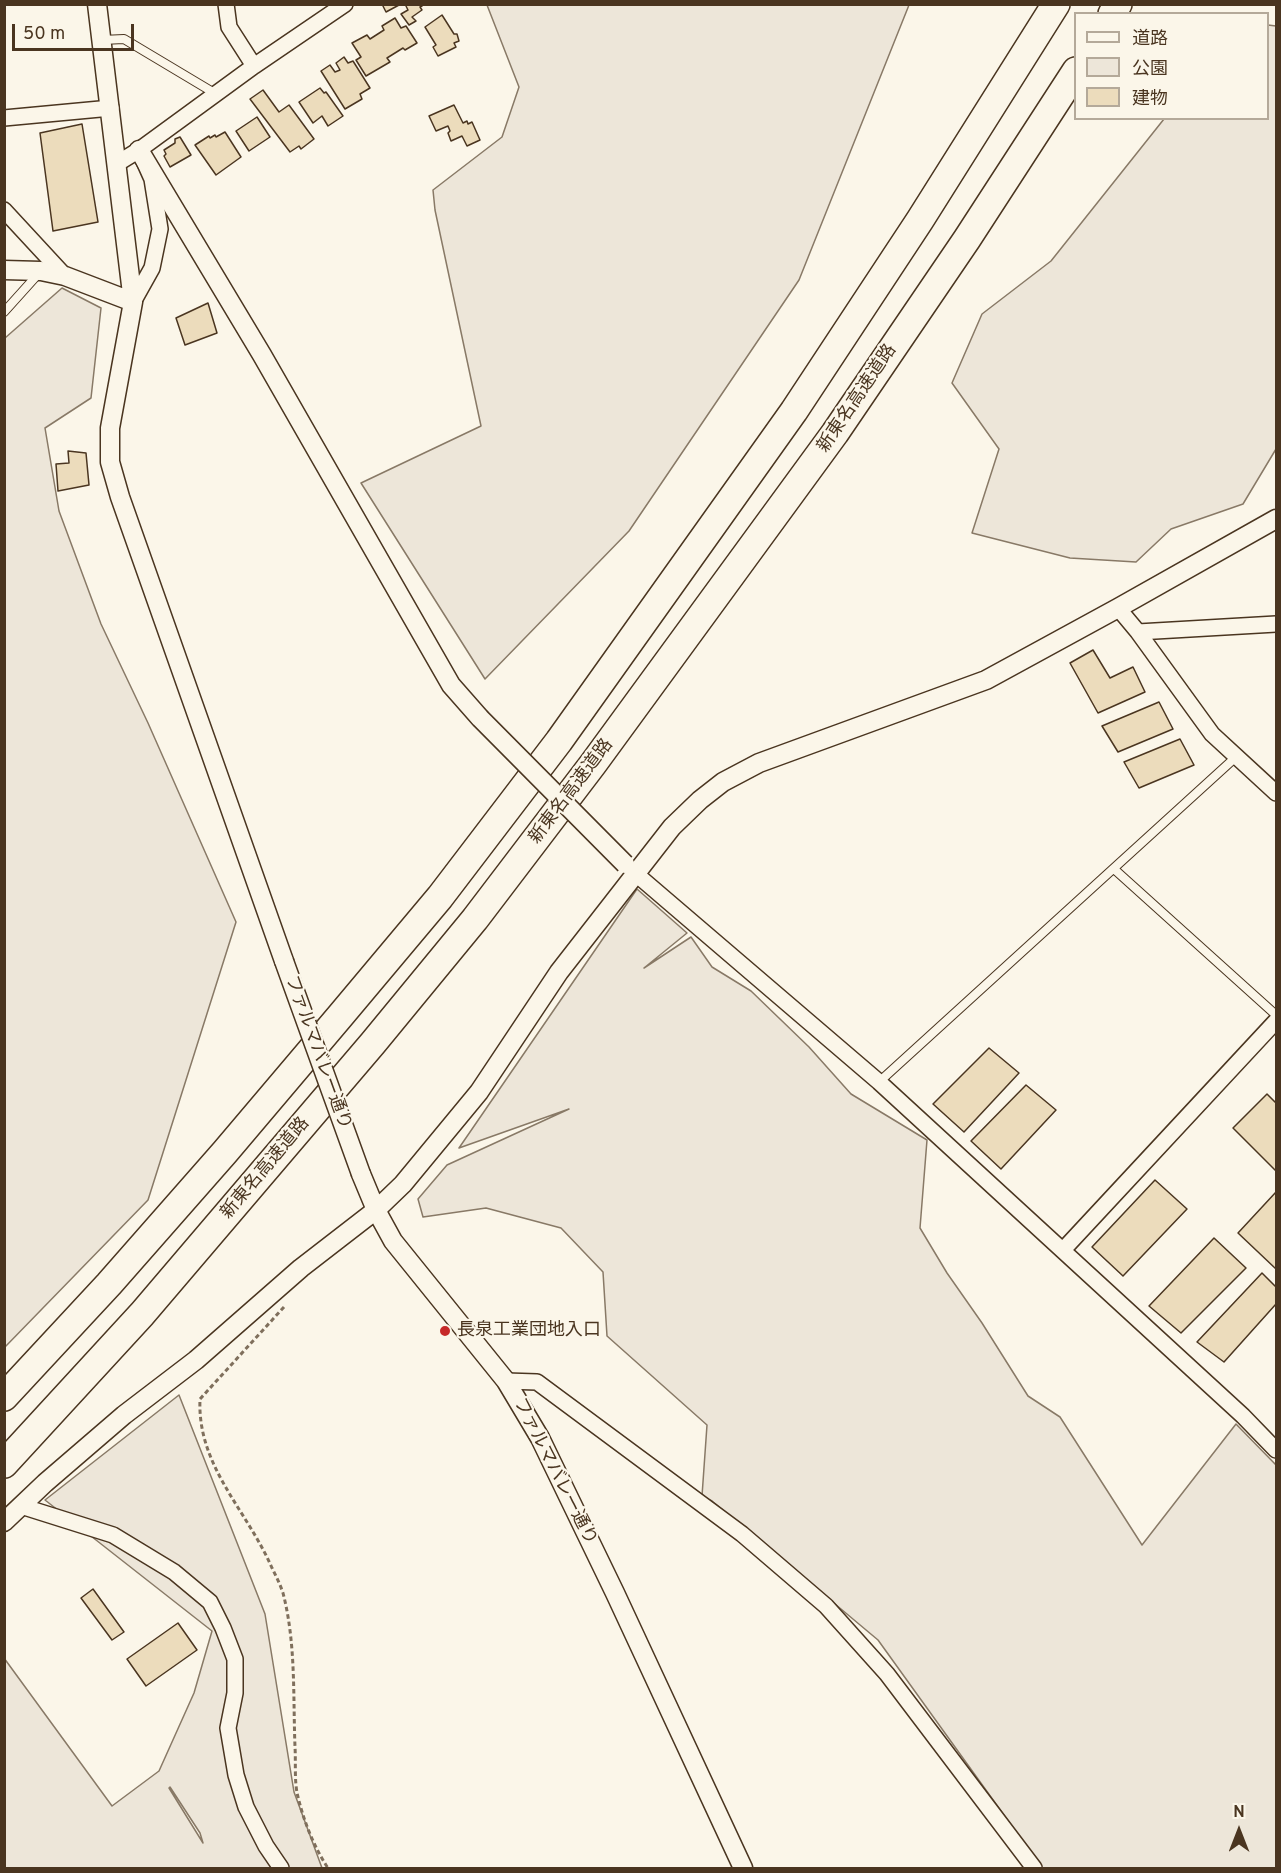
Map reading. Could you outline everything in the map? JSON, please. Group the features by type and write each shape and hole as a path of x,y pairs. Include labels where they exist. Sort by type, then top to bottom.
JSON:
{"highway":[{"path":"4,1397 110,1284 326,1033 440,897 559,741 794,411 920,220 1056,4"},
{"name":"新東名高速道路","path":"4,1464 142,1314 476,919 593,764 835,434 967,239 1074,74"}],"street":[{"name":"ファルマバレー通り","path":"98,4 133,302 110,428 110,462 120,497 284,961 376,1210 406,1260 506,1381 540,1438 615,1593 743,1869"},
{"path":"226,4 229,27 254,66"},
{"path":"118,163 345,4"},
{"path":"4,118 111,108"},
{"path":"4,270 41,271 65,276 133,302 152,268 160,229 152,179 139,150"},
{"path":"139,150 262,355 451,685 480,718 630,869 879,1082 1243,1416 1276,1450"},
{"path":"4,210 65,276"},
{"path":"4,1522 124,1415 196,1360 301,1268 376,1210 402,1184 479,1092 630,869 700,800 723,782 759,764 986,680 1276,519"},
{"path":"1118,608 1212,734 1276,793"},
{"path":"1138,632 1276,624"},
{"path":"1063,1250 1276,1021"},
{"path":"506,1381 537,1382 742,1534 826,1606 887,1674 1034,1869"},
{"path":"21,1506 112,1534 174,1572 210,1602 235,1659 235,1693 228,1728 236,1775 246,1807 281,1869"}],"lane":[{"path":"102,40 124,39 216,94"},
{"path":"4,312 41,271"},
{"path":"4,302 15,299"},
{"path":"879,1082 1237,756"},
{"path":"1114,869 1276,1015"}],"path":[{"path":"284,1307 200,1399 199,1417 207,1448 220,1480 241,1509 263,1547 282,1592 290,1631 294,1674 297,1795 310,1834 328,1869"}],"green space":[{"path":"487,5 909,5 799,280 629,531 485,679 361,483 481,426 435,210 433,190 502,137 519,87"},
{"path":"1269,25 1276,26 1276,449 1243,504 1171,529 1136,562 1070,558 972,533 999,449 952,383 982,314 1051,261 1163,120 1269,120"},
{"path":"62,288 101,308 91,398 45,428 59,511 101,624 148,723 236,922 148,1200 5,1347 5,338"},
{"path":"637,889 687,933 644,968 691,937 712,967 751,991 809,1047 851,1094 927,1140 920,1228 1028,1396 1060,1417 1142,1545 1236,1424 1276,1465 1276,1868 1042,1868 878,1640 712,1501 702,1496 707,1425 607,1336 603,1272 561,1228 486,1208 423,1217 418,1199 447,1165 569,1109 459,1148"},
{"path":"179,1395 265,1614 294,1792 322,1868 5,1868 4,1658 112,1806 159,1771 194,1693 212,1631 45,1500","holes":["170,1787 200,1833 203,1843"]}],"building":[{"path":"382,4 399,4 399,5 386,12"},
{"path":"405,4 425,4 420,7 422,10 412,17 416,21 409,25 401,14 408,10"},
{"path":"442,15 454,34 457,34 459,41 454,43 456,47 438,56 433,47 436,45 425,27"},
{"path":"395,18 401,28 406,26 417,43 387,58 390,62 366,76 356,60 361,57 352,43 367,35 370,39 384,30 382,26"},
{"path":"344,57 348,63 353,61 370,88 360,94 362,99 345,109 321,71 330,65 335,72 340,70 336,63"},
{"path":"320,88 324,93 326,92 343,116 328,126 322,116 313,123 299,102"},
{"path":"263,90 279,112 289,105 314,139 301,149 299,146 290,152 250,99"},
{"path":"454,105 463,123 472,122 480,140 467,146 462,136 451,141 448,126 436,131 429,116"},
{"path":"257,117 270,137 249,151 236,131"},
{"path":"82,124 98,222 53,231 40,133"},
{"path":"225,132 241,157 216,175 195,145 209,136 210,138 215,135 216,137"},
{"path":"180,137 191,155 170,167 164,156 166,154 164,150"},
{"path":"208,303 217,333 185,345 176,318"},
{"path":"68,451 86,453 89,485 58,491 56,464 69,463"},
{"path":"1093,650 1110,678 1133,667 1145,692 1098,713 1070,663"},
{"path":"1159,702 1173,729 1118,752 1102,726"},
{"path":"1180,739 1194,765 1139,788 1124,762"},
{"path":"989,1048 1019,1073 964,1132 933,1104"},
{"path":"1026,1085 1056,1110 1001,1169 971,1141"},
{"path":"1267,1094 1276,1103 1276,1171 1233,1128"},
{"path":"1155,1180 1187,1209 1123,1276 1092,1247"},
{"path":"1276,1192 1276,1269 1238,1233"},
{"path":"1214,1238 1246,1268 1181,1333 1149,1306"},
{"path":"1262,1273 1276,1287 1276,1304 1224,1362 1197,1342"},
{"path":"93,1589 124,1632 112,1640 81,1598"},
{"path":"178,1623 197,1650 146,1686 127,1659"}],"place":[{"name":"長泉工業団地入口","path":"445,1331"}]}
